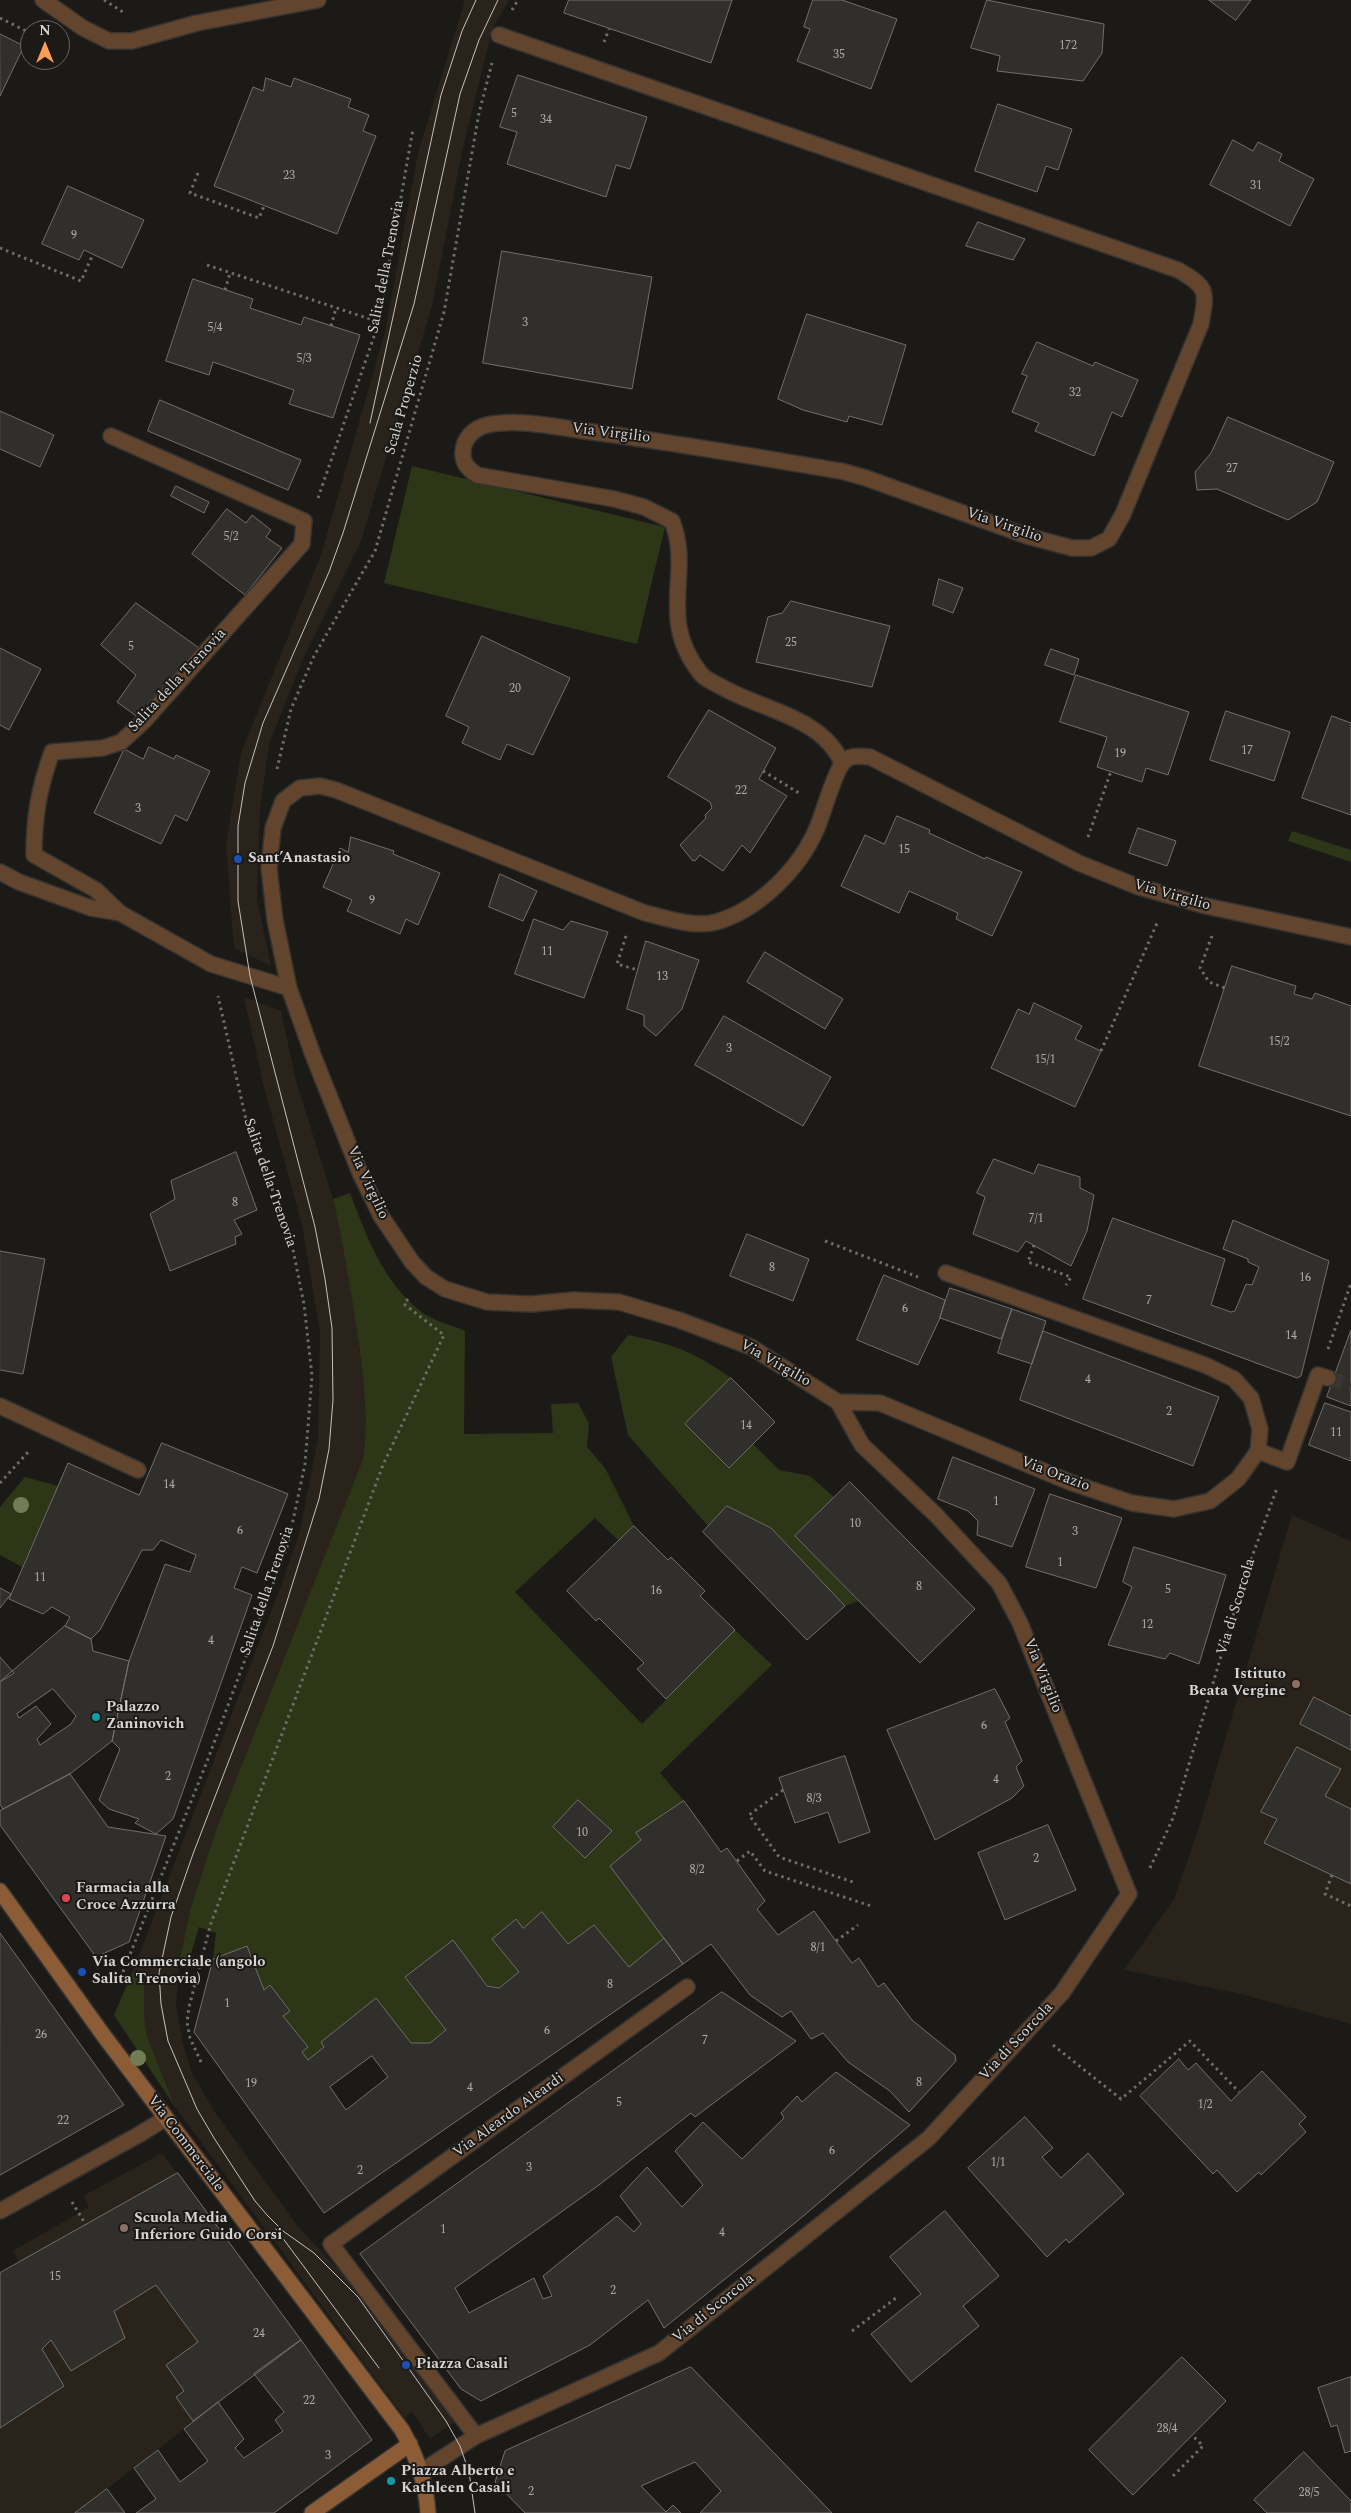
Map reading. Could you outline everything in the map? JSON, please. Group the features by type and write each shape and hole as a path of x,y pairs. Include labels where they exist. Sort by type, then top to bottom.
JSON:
{"main road":[{"name":"Via Commerciale","path":"0,1891 166,2118 402,2430 410,2444"},
{"path":"312,2513 410,2444 422,2471 428,2513"}],"street":[{"path":"43,0 83,28 109,40 132,41 197,23 318,0"},
{"name":"Via Virgilio","path":"499,35 1178,270 1195,280 1204,289 1205,303 1201,324 1123,514 1109,539 1091,548 1072,548 1027,536 866,478 841,471 660,441 519,424 487,425 473,431 465,441 463,461 468,469 477,475 614,499 644,507 672,521 678,554 676,613 678,633 702,675 736,695 780,711 815,731 835,747 842,763 854,755 870,757 1085,865 1136,886 1222,910 1351,937"},
{"path":"111,436 304,521 302,544"},
{"name":"Salita della Trenovia","path":"290,988 211,964 120,914 96,890 34,855 34,829 40,782 52,752 103,748 121,742 144,721 302,544"},
{"path":"283,801 300,788 320,786 336,790 634,909 681,922 715,923 739,913 771,890 801,856 816,830 842,763"},
{"name":"Via Virgilio","path":"283,801 273,828 269,868 275,920 290,988 313,1055 364,1182 381,1216 412,1262 426,1277 445,1289 487,1302 531,1304 573,1300 619,1302 662,1314 751,1347 838,1402 862,1445 936,1514 999,1583 1020,1623 1129,1894"},
{"name":"Salita della Trenovia","path":"0,872 19,882 90,908 120,914"},
{"path":"946,1273 1205,1365 1234,1379 1251,1398 1260,1429 1258,1451 1287,1462 1323,1377"},
{"name":"Via Orazio","path":"838,1402 880,1403 1072,1483 1132,1503 1174,1509 1210,1501 1238,1479 1258,1451"},
{"path":"0,1406 138,1470"},
{"name":"Via di Scorcola","path":"422,2471 476,2436 659,2353 929,2138 1062,1993 1129,1894"},
{"name":"Via Aleardo Aleardi","path":"476,2436 331,2244 687,1987"},
{"path":"0,2211 166,2118"}],"path":[{"name":"Scala Properzio","path":"283,801 275,779 291,709 314,656 375,551 444,312 479,113 499,35 518,0"},
{"path":"0,18 20,28"},
{"name":"Salita della Trenovia","path":"302,544 378,322 413,129"},
{"path":"198,174 190,193 259,218 264,206"},
{"path":"0,248 81,281 93,254"},
{"path":"207,265 378,322"},
{"path":"225,290 230,273"},
{"path":"331,326 336,308"},
{"path":"763,771 800,794"},
{"path":"1088,835 1111,771"},
{"path":"1101,1051 1169,896"},
{"path":"634,909 617,964 638,970"},
{"path":"1222,910 1200,968 1209,982 1225,988"},
{"name":"Salita della Trenovia","path":"122,1972 208,1759 288,1544 306,1454 312,1376 304,1304 290,1235 247,1124 211,964"},
{"path":"825,1241 941,1286 946,1273"},
{"path":"1034,1246 1028,1262 1071,1277 1054,1310"},
{"path":"1323,1377 1351,1283"},
{"path":"201,2062 190,2038 189,2007 211,1923 383,1465 444,1335"},
{"path":"0,1483 50,1429"},
{"name":"Via di Scorcola","path":"1129,1894 1150,1868 1173,1818 1244,1579 1287,1462"},
{"path":"783,1790 749,1816 779,1857 853,1882"},
{"path":"737,1861 750,1851 765,1871 872,1906"},
{"path":"1332,1875 1325,1894 1351,1906"},
{"path":"836,1941 858,1925"},
{"path":"1030,2027 1121,2098 1190,2041 1239,2092"},
{"path":"79,2213 86,2225"},
{"path":"852,2331 896,2298"},
{"path":"1173,2476 1204,2446 1192,2435"}],"shaded area":[{"path":"465,0 509,0 492,30 462,152 432,306 361,541 303,659 269,744 260,808 257,900 271,966 234,948 226,845 241,753 321,555 385,332 418,153"},
{"path":"244,997 281,1011 296,1081 333,1199 349,1273 367,1408 367,1433 363,1459 216,1830 191,1907 179,1962 176,2004 183,2044 192,2073 214,2111 300,2229 364,2296 456,2421 430,2439 412,2411 405,2418 175,2107 147,2036 133,1971 282,1583 300,1531 318,1438 320,1333 302,1225 264,1087"},
{"name":"Istituto Beata Vergine","path":"1292,1515 1351,1541 1351,2024 1237,1993 1124,1970 1174,1899 1199,1827"},
{"path":"162,2153 301,2340 75,2513 0,2513 0,2273 19,2262 13,2251 89,2207 83,2196"}],"green space":[{"path":"412,466 665,527 637,644 384,583"},
{"path":"1292,831 1351,850 1351,862 1288,841"},
{"path":"350,1193 378,1258 397,1288 409,1301 427,1316 465,1331 464,1434 553,1433 551,1404 578,1403 589,1423 587,1447 605,1468 634,1526 619,1541 595,1518 515,1592 642,1724 735,1630 772,1665 660,1773 684,1801 637,1833 641,1840 664,1938 629,1967 594,1925 568,1944 542,1912 523,1928 516,1919 492,1939 519,1972 499,1988 487,1986 453,1941 405,1977 446,2030 430,2043 411,2043 376,1998 321,2042 324,2047 308,2060 302,2052 308,2047 283,2016 290,2010 270,1986 264,1990 247,1946 213,1959 216,1933 199,1927 188,1964 179,1962 191,1907 216,1830 363,1459 366,1416 363,1374 351,1290 333,1199","holes":["578,1800 612,1831 585,1858 554,1828"]},
{"path":"628,1335 670,1345 694,1355 731,1378 685,1424 728,1468 753,1444 779,1470 810,1476 834,1497 795,1536 858,1601 845,1606 771,1528 727,1506 708,1526 628,1435 611,1357"},
{"path":"25,1477 58,1486 22,1567 0,1555 0,1507"},
{"path":"133,1971 144,1979 144,2016 147,2036 175,2107 114,2015"}],"building":[{"path":"569,0 732,0 711,63 564,13"},
{"path":"813,0 842,0 897,19 871,89 797,61 810,29 804,27"},
{"path":"987,0 1104,24 1102,53 1083,81 997,71 1000,56 971,48"},
{"path":"1209,0 1251,0 1236,20"},
{"path":"0,34 20,44 20,54 0,96"},
{"path":"518,75 647,117 630,169 616,165 606,197 507,164 517,132 500,127"},
{"path":"266,78 291,87 294,78 351,99 348,107 369,115 363,131 376,136 337,234 214,186 253,87 263,91"},
{"path":"998,104 1072,129 1058,170 1046,166 1037,192 975,171"},
{"path":"1233,140 1253,151 1258,142 1282,154 1279,161 1314,179 1290,226 1210,185"},
{"path":"68,186 144,220 122,268 84,250 79,260 42,244"},
{"path":"978,222 1025,239 1013,260 966,246"},
{"path":"502,251 652,277 632,389 483,363"},
{"path":"193,279 253,299 250,308 301,325 304,317 360,335 333,418 289,404 294,390 213,362 209,375 166,361"},
{"path":"807,314 906,345 882,425 849,416 847,422 803,410 778,399"},
{"path":"1037,342 1093,366 1095,362 1138,380 1122,417 1112,412 1094,456 1035,431 1039,423 1012,412 1027,376 1022,374"},
{"path":"160,400 301,460 288,490 148,431"},
{"path":"0,411 54,435 40,467 0,449"},
{"path":"1228,417 1334,462 1317,502 1288,520 1217,489 1197,490 1195,472 1211,453"},
{"path":"176,486 209,502 204,513 171,496"},
{"path":"227,509 246,523 252,515 271,530 266,537 282,548 245,595 192,554"},
{"path":"939,579 963,588 953,613 933,605"},
{"path":"791,601 890,626 872,687 756,662 768,617 782,613"},
{"path":"136,603 199,648 139,718 117,702 136,675 101,645"},
{"path":"482,636 570,678 533,755 507,744 500,760 462,743 469,727 446,716"},
{"path":"0,648 41,669 9,730 0,725"},
{"path":"1051,649 1079,659 1074,675 1045,665"},
{"path":"1076,675 1189,712 1168,775 1146,768 1142,782 1097,767 1107,737 1060,722"},
{"path":"709,710 776,748 759,779 787,796 750,853 742,845 723,871 700,855 695,861 692,860 680,845 706,818 705,815 712,808 710,802 668,777"},
{"path":"1226,711 1290,732 1274,781 1210,760"},
{"path":"1332,716 1351,723 1351,815 1302,798"},
{"path":"149,747 174,759 176,755 210,771 187,821 175,815 161,844 94,813 124,749 143,759"},
{"path":"897,816 930,830 929,833 985,859 986,857 1022,872 992,936 956,919 958,913 909,891 899,913 841,886 865,835 884,844"},
{"path":"1138,828 1176,841 1167,866 1129,853"},
{"path":"351,837 394,851 393,854 440,873 418,925 406,919 400,934 347,911 352,900 323,887 340,848 348,852"},
{"path":"500,874 537,891 523,921 489,907"},
{"path":"534,919 563,930 571,921 608,932 584,998 515,974"},
{"path":"646,941 699,960 682,1009 656,1036 644,1026 644,1015 627,1009"},
{"path":"765,952 843,999 825,1029 747,982"},
{"path":"1232,966 1296,986 1294,994 1312,999 1315,993 1351,1006 1351,1116 1199,1066"},
{"path":"1034,1003 1082,1026 1075,1039 1101,1051 1075,1107 991,1068 1018,1009 1029,1014"},
{"path":"724,1016 831,1077 803,1126 695,1065"},
{"path":"236,1152 257,1210 234,1220 242,1234 235,1237 236,1244 170,1271 150,1214 175,1199 171,1181"},
{"path":"994,1159 1034,1174 1038,1164 1080,1177 1080,1188 1094,1195 1087,1231 1071,1266 1026,1241 1018,1252 973,1234 985,1197 977,1193"},
{"path":"1113,1218 1225,1259 1211,1305 1231,1312 1235,1311 1246,1284 1252,1285 1259,1267 1248,1262 1248,1259 1223,1249 1233,1220 1329,1261 1301,1376 1297,1378 1083,1299"},
{"path":"747,1234 809,1259 793,1301 730,1276"},
{"path":"0,1251 45,1259 23,1374 0,1370"},
{"path":"884,1275 945,1300 940,1318 918,1365 857,1340"},
{"path":"950,1288 1012,1309 1001,1339 940,1318"},
{"path":"1012,1309 1046,1321 1032,1364 998,1353"},
{"path":"1351,1330 1351,1406 1327,1397"},
{"path":"1043,1331 1219,1397 1193,1466 1020,1400"},
{"path":"731,1378 775,1422 729,1468 685,1424"},
{"path":"1325,1403 1351,1412 1351,1461 1309,1445"},
{"path":"162,1443 288,1494 257,1573 242,1567 234,1588 252,1595 173,1819 156,1834 135,1823 139,1819 109,1809 99,1800 120,1749 112,1741 129,1661 165,1564 190,1572 196,1555 161,1540 153,1550 142,1550 100,1630 91,1639 65,1626 70,1617 52,1607 43,1614 9,1599 68,1463 139,1495"},
{"path":"953,1457 1035,1489 1012,1547 977,1535 978,1521 968,1511 938,1499"},
{"path":"850,1482 975,1609 920,1663 795,1536"},
{"path":"1050,1494 1122,1518 1096,1588 1026,1567"},
{"path":"727,1506 771,1528 845,1606 807,1640 703,1532"},
{"path":"634,1526 668,1560 671,1557 705,1591 700,1596 735,1630 666,1699 637,1669 644,1663 599,1618 596,1621 567,1591"},
{"path":"1134,1547 1226,1575 1199,1664 1170,1653 1165,1659 1108,1645 1132,1587 1123,1582"},
{"path":"0,1588 11,1594 0,1608"},
{"name":"Palazzo Zaninovich","path":"65,1626 91,1639 93,1651 129,1661 112,1741 70,1774 3,1809 0,1804 0,1682","holes":["53,1689 76,1716 71,1724 40,1745 37,1739 51,1724 36,1706 19,1718 17,1714"]},
{"path":"0,1657 14,1673 0,1682"},
{"path":"995,1689 1010,1718 1005,1722 1022,1761 1016,1767 1024,1786 1012,1798 935,1840 887,1730"},
{"path":"1314,1697 1351,1716 1351,1750 1300,1724"},
{"path":"1297,1747 1341,1769 1325,1796 1351,1809 1351,1884 1264,1843 1277,1819 1261,1812"},
{"path":"845,1756 870,1832 839,1843 828,1812 795,1823 779,1778"},
{"path":"70,1774 108,1827 166,1836 129,1942 96,1957 0,1825 0,1811"},
{"path":"578,1800 612,1831 585,1858 553,1827"},
{"path":"684,1801 721,1852 727,1848 765,1901 757,1909 778,1935 814,1911 852,1963 859,1958 878,1987 884,1983 912,2020 955,2055 956,2061 909,2112 890,2091 848,2062 823,2033 811,2039 791,2011 782,2017 750,1995 711,1944 683,1964 610,1866 641,1840 636,1833"},
{"path":"1048,1825 1076,1890 1005,1920 978,1853"},
{"path":"542,1912 568,1944 594,1925 629,1967 664,1938 683,1964 324,2213 194,2032 213,1959 247,1946 264,1990 270,1985 290,2011 283,2016 308,2047 302,2052 308,2060 324,2047 321,2042 376,1998 411,2043 430,2043 446,2030 405,1977 453,1940 487,1986 499,1988 519,1972 492,1939 516,1919 523,1928","holes":["372,2056 388,2077 346,2110 330,2087"]},
{"path":"0,1933 124,2105 0,2175"},
{"path":"722,1992 796,2041 695,2117 691,2113 599,2185 455,2288 469,2313 534,2278 543,2299 552,2296 543,2276 617,2216 634,2232 641,2224 620,2196 647,2167 682,2207 703,2185 675,2151 703,2122 742,2159 784,2118 781,2113 797,2096 802,2102 836,2072 910,2125 801,2218 664,2328 648,2300 590,2345 481,2401 461,2389 360,2254"},
{"path":"1179,2059 1188,2070 1196,2063 1231,2101 1262,2071 1306,2117 1299,2124 1306,2132 1261,2175 1259,2172 1237,2192 1217,2170 1213,2174 1140,2096"},
{"path":"1025,2117 1053,2148 1042,2157 1061,2178 1088,2153 1124,2194 1069,2243 1066,2239 1047,2257 968,2168"},
{"path":"178,2173 301,2340 193,2421 176,2397 184,2391 166,2365 198,2342 156,2285 114,2311 125,2338 71,2371 51,2340 42,2349 64,2386 0,2428 0,2273"},
{"path":"945,2211 999,2276 963,2306 979,2326 911,2382 871,2334 921,2294 890,2257"},
{"path":"301,2340 372,2440 274,2513 136,2513 156,2499 134,2468 158,2450 180,2482 208,2461 184,2429 218,2402 244,2439 235,2448 244,2458 283,2431 275,2420 284,2412 254,2374"},
{"path":"1182,2357 1226,2401 1133,2495 1089,2450"},
{"path":"691,2367 832,2513 700,2513 721,2491 695,2462 641,2486 666,2512 673,2505 681,2513 525,2513 495,2482 505,2451"},
{"path":"1351,2377 1351,2451 1345,2453 1337,2425 1331,2427 1318,2388"},
{"path":"1304,2452 1351,2501 1351,2513 1267,2513 1254,2500"},
{"path":"107,2489 125,2513 75,2513"}],"tunnel":[{"path":"1328,1378 1351,1385"}],"tram line":[{"path":"370,423 441,95 462,31 476,0"},
{"path":"475,2513 469,2472 460,2446 446,2421 358,2297 314,2253 283,2231 255,2201 197,2109 168,2041 161,2004 159,1973 171,1917 193,1854 273,1646 319,1499 329,1449 333,1400 332,1328 325,1279 315,1227 250,976 238,901 238,826 245,783 263,723 329,572 343,533 414,304 460,94 479,40 498,0"},
{"path":"276,2229 379,2368"}],"place":[{"name":"Sant’Anastasio","path":"238,859"},
{"name":"Istituto Beata Vergine","path":"1296,1684"},
{"name":"Palazzo Zaninovich","path":"96,1717"},
{"name":"Farmacia alla Croce Azzurra","path":"66,1898"},
{"name":"Via Commerciale (angolo Salita Trenovia)","path":"82,1972"},
{"name":"Scuola Media Inferiore Guido Corsi","path":"124,2228"},
{"name":"Piazza Casali","path":"406,2365"},
{"name":"Piazza Alberto e Kathleen Casali","path":"391,2481"}]}
